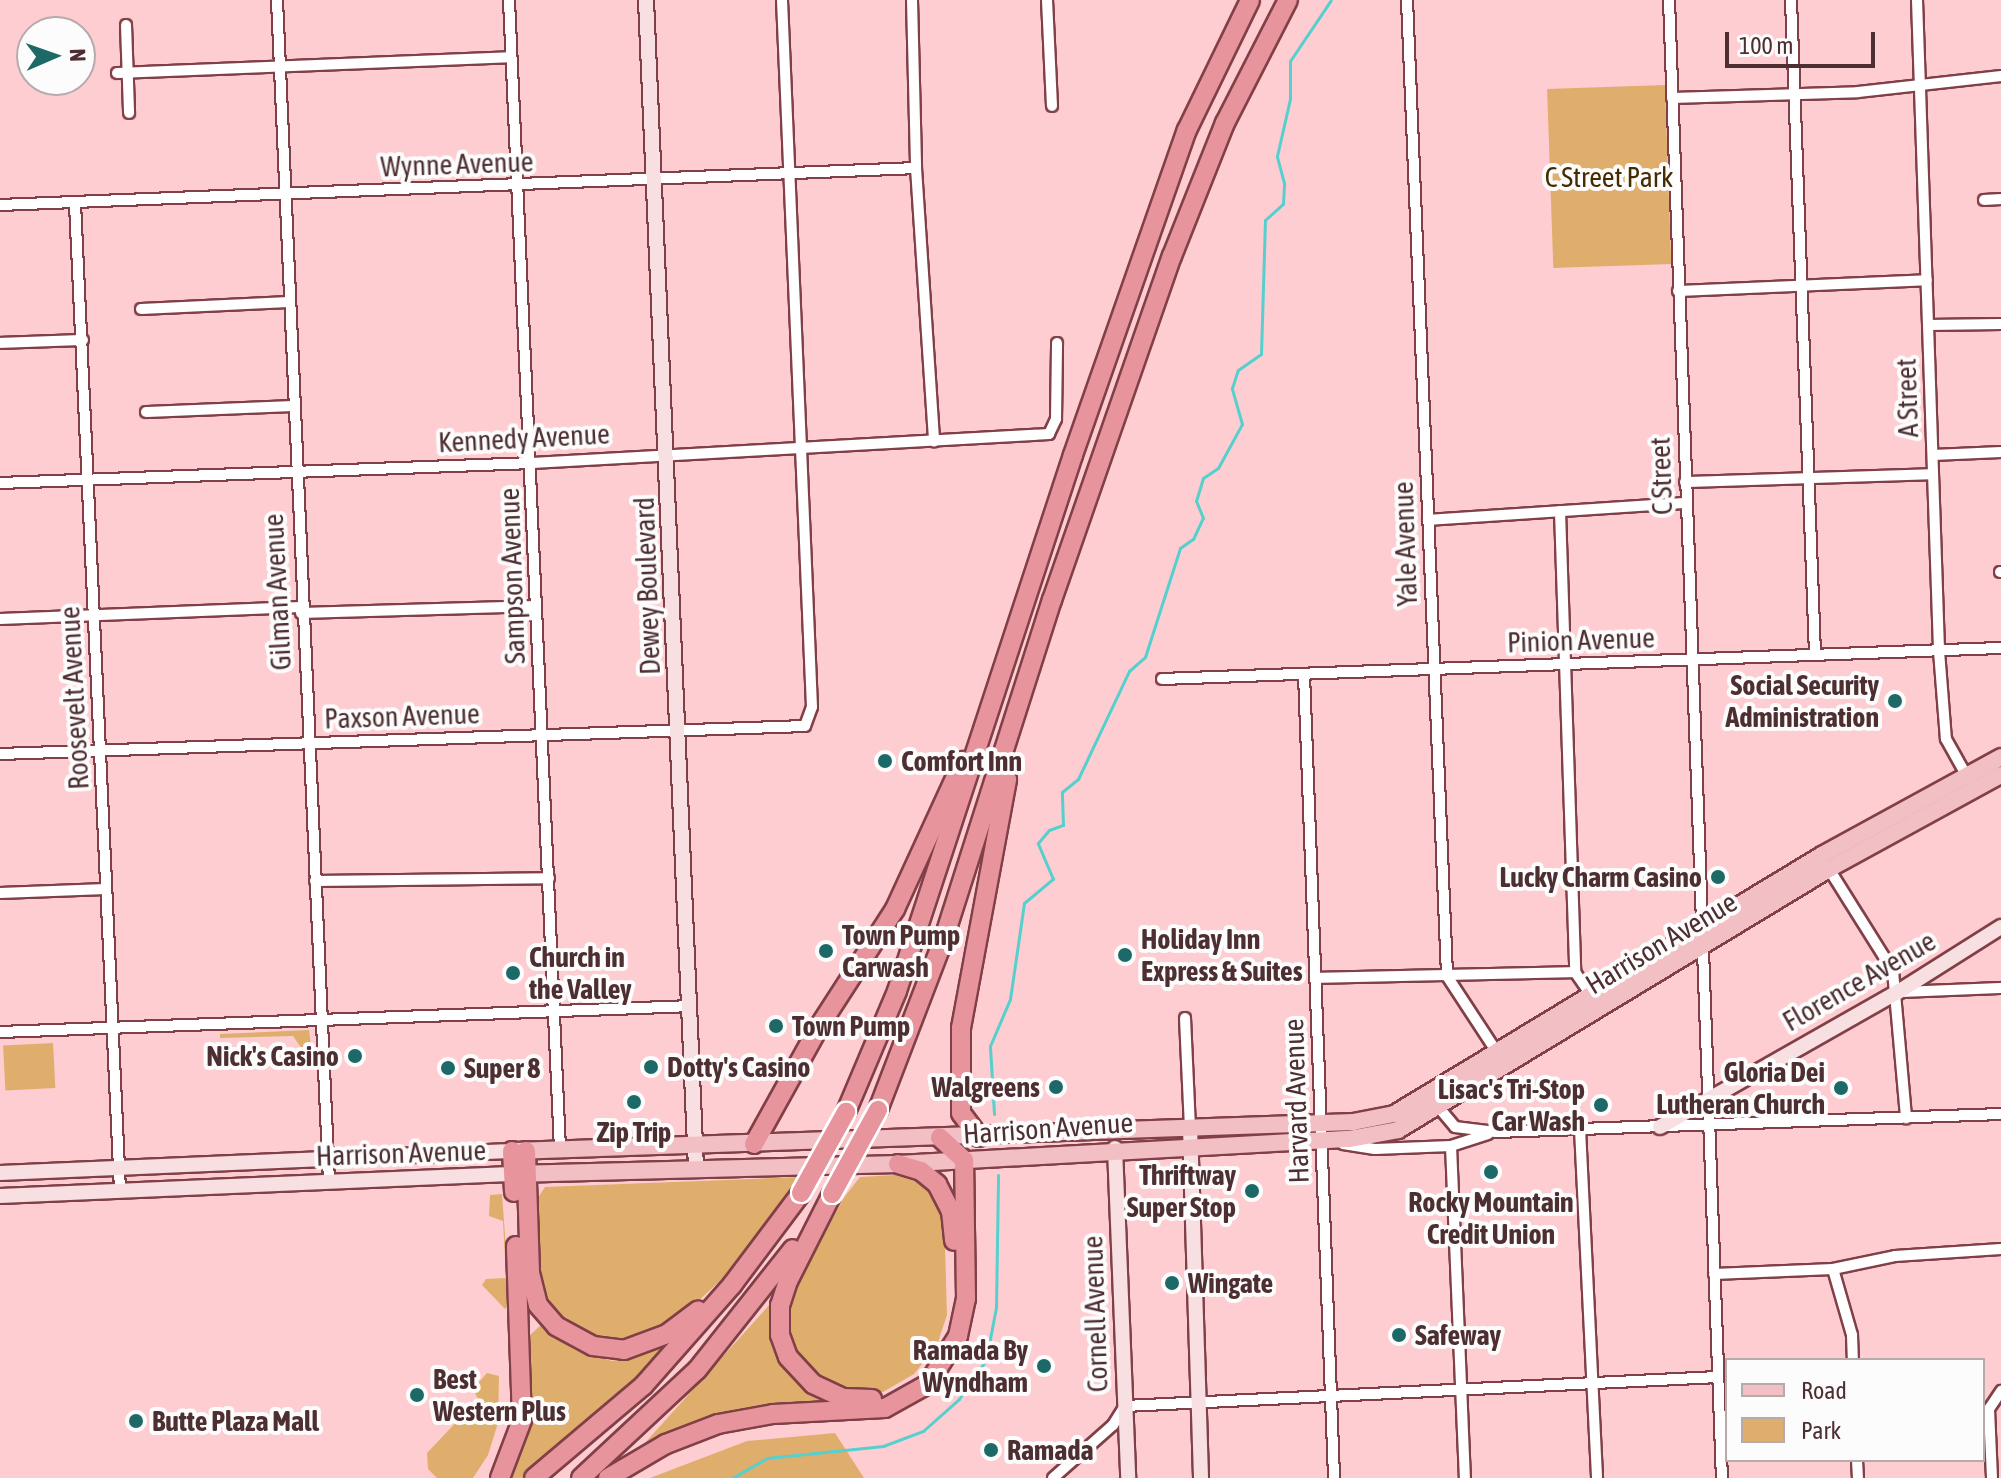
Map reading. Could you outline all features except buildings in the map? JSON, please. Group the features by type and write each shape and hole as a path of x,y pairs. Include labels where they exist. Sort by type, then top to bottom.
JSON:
{"highway":[{"path":"534,1478 643,1386 732,1285 801,1193 846,1112 897,991 1073,455 1187,130 1250,0"},
{"path":"898,1164 921,1171 946,1199 953,1222 955,1302 948,1329 928,1366 881,1398 854,1400 813,1384 788,1357 780,1335 780,1305 788,1281 878,1110 944,938 1052,600 1178,241 1225,123 1288,0"},
{"path":"979,1137 963,1122 959,1070 970,961 1004,787 1052,600"},
{"path":"754,1144 807,1047 895,909 999,687"},
{"path":"608,1478 666,1444 728,1421 885,1408 928,1384 952,1351 963,1319 964,1160 940,1138"},
{"path":"500,1478 520,1434 523,1401 519,1151"},
{"path":"519,1174 532,1287 538,1305 568,1336 607,1349 644,1345 667,1334 732,1285"},
{"path":"581,1478 697,1370 755,1303 832,1194"}],"main road":[{"name":"Harrison Avenue","path":"519,1151 979,1137 1321,1122 1394,1114 1428,1094 1502,1060 1597,1003 1699,950 1970,781 2001,757"},
{"name":"Harrison Avenue","path":"1597,1003 1699,931 1970,781 2001,775"},
{"name":"Harrison Avenue","path":"519,1174 898,1164 1115,1148 1321,1140 1398,1130 1439,1109 1502,1060"}],"street":[{"name":"Gilman Avenue","path":"277,0 301,610 329,1181"},
{"name":"Sampson Avenue","path":"509,0 532,463 560,1150"},
{"name":"Dewey Boulevard","path":"646,0 680,731 696,1170"},
{"path":"782,0 802,450"},
{"path":"912,0 916,168 934,441"},
{"path":"1047,0 1052,106"},
{"name":"Yale Avenue","path":"1407,0 1447,976"},
{"name":"C Street","path":"1669,0 1699,950 1722,1478"},
{"path":"1791,0 1815,655"},
{"name":"A Street","path":"1917,0 1939,651 1946,739 1970,781"},
{"path":"126,25 122,73 129,113"},
{"path":"122,73 511,57"},
{"path":"1672,98 1921,86 2001,76"},
{"name":"Wynne Avenue","path":"0,205 654,181 916,168"},
{"path":"1984,200 2001,199"},
{"name":"Roosevelt Avenue","path":"75,203 120,1191"},
{"path":"1678,291 1927,280"},
{"path":"141,309 289,302"},
{"path":"1928,325 2001,324"},
{"path":"0,343 83,340"},
{"name":"Kennedy Avenue","path":"0,483 532,463 1049,434 1056,419 1057,343"},
{"path":"146,412 294,406"},
{"name":"Paxson Avenue","path":"0,754 805,726 812,707 802,450"},
{"path":"1933,455 2001,452"},
{"path":"1685,482 1933,474"},
{"path":"1428,520 1686,503"},
{"path":"1560,511 1575,972 1597,1003"},
{"path":"0,619 536,606"},
{"name":"Pinion Avenue","path":"1162,679 2001,648"},
{"name":"Harvard Avenue","path":"1304,674 1334,1478"},
{"path":"1829,869 1893,971 1898,992 1906,1118"},
{"path":"315,881 549,878"},
{"path":"0,893 106,889"},
{"name":"Florence Avenue","path":"1660,1127 1898,992 2001,927"},
{"path":"1316,978 1575,972"},
{"path":"1447,976 1502,1060"},
{"path":"1898,992 2001,988"},
{"path":"0,1032 691,1006"},
{"path":"1185,1018 1201,1478"},
{"path":"1428,1094 1455,1127 1496,1132 2001,1114"},
{"path":"1580,1129 1597,1478"},
{"path":"1321,1140 1375,1149 1451,1146 1496,1132"},
{"path":"1451,1146 1465,1478"},
{"name":"Cornell Avenue","path":"1115,1148 1128,1478"},
{"name":"Harrison Avenue","path":"0,1173 519,1151"},
{"name":"Harrison Avenue","path":"0,1196 519,1174"},
{"path":"1714,1274 1833,1269 1895,1256 2001,1249"},
{"path":"1833,1269 1852,1335 1853,1358"},
{"path":"1053,1478 1113,1425 1125,1406 1718,1377"},
{"path":"1992,1478 1989,1409 2001,1391"}],"green space":[{"name":"C Street Park","path":"1665,85 1671,264 1553,268 1547,89"},
{"path":"309,1030 312,1053 304,1052 293,1036 220,1038 220,1034"},
{"path":"53,1043 55,1088 5,1091 3,1046"},
{"path":"895,1175 927,1185 944,1213 947,1315 937,1345 914,1374 883,1392 842,1392 809,1372 792,1348 787,1316 794,1288 845,1196 860,1177"},
{"path":"800,1177 737,1265 667,1330 621,1346 567,1329 543,1298 538,1281 536,1201 545,1187"},
{"path":"502,1194 510,1304 505,1309 482,1285 486,1279 506,1278 503,1221 489,1216 490,1195"},
{"path":"772,1302 780,1358 823,1403 723,1415 643,1445"},
{"path":"542,1324 575,1350 612,1361 667,1346 584,1428 521,1478 511,1478 528,1436 527,1338"},
{"path":"487,1373 499,1376 498,1423 488,1455 473,1478 437,1478 428,1469 427,1453 478,1399 473,1389"},
{"path":"835,1433 864,1478 650,1478 747,1441"}],"waterway":[{"path":"994,1114 990,1046 1010,999 1024,903 1053,879 1038,843 1049,830 1063,825 1062,792 1078,779 1129,671 1145,657 1180,548 1193,539 1203,518 1196,501 1203,478 1218,468 1242,424 1232,388 1238,370 1261,354 1265,220 1283,204 1284,183 1277,156 1290,99 1290,61 1331,0"},
{"path":"732,1478 767,1458 883,1446 923,1431 959,1399 986,1360 996,1307 998,1175"}],"place":[{"name":"Social Security Administration","path":"1895,701"},
{"name":"Comfort Inn","path":"885,761"},
{"name":"Lucky Charm Casino","path":"1718,877"},
{"name":"Town Pump Carwash","path":"826,951"},
{"name":"Holiday Inn Express & Suites","path":"1125,955"},
{"name":"Church in the Valley","path":"513,973"},
{"name":"Town Pump","path":"776,1026"},
{"name":"Nick's Casino","path":"355,1056"},
{"name":"Dotty's Casino","path":"651,1067"},
{"name":"Super 8","path":"448,1068"},
{"name":"Walgreens","path":"1056,1087"},
{"name":"Gloria Dei Lutheran Church","path":"1841,1088"},
{"name":"Zip Trip","path":"634,1102"},
{"name":"Lisac's Tri-Stop Car Wash","path":"1601,1105"},
{"name":"Rocky Mountain Credit Union","path":"1491,1172"},
{"name":"Thriftway Super Stop","path":"1252,1191"},
{"name":"Wingate","path":"1172,1283"},
{"name":"Safeway","path":"1399,1335"},
{"name":"Ramada By Wyndham","path":"1044,1366"},
{"name":"Best Western Plus","path":"417,1395"},
{"name":"Butte Plaza Mall","path":"136,1421"},
{"name":"Ramada","path":"991,1450"}]}
